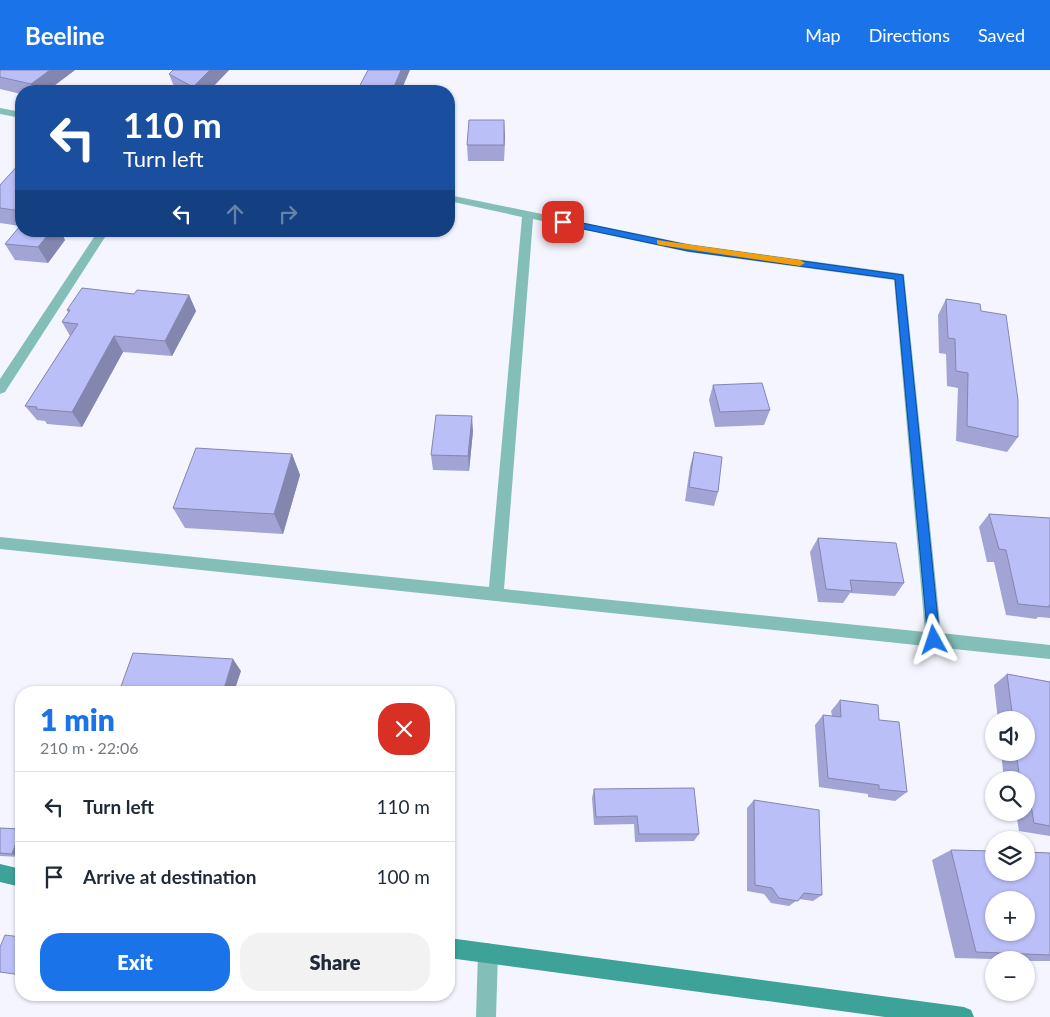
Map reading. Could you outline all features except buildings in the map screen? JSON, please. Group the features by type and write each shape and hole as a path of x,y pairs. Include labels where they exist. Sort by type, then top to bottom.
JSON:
{"street":[{"path":"0,111 15,114"},
{"path":"455,199 688,248 900,277 934,640"},
{"path":"496,595 528,214"},
{"path":"0,389 100,237"},
{"path":"0,543 1050,652"},
{"path":"0,873 15,877"},
{"path":"455,949 964,1017"},
{"path":"486,1017 488,953"}],"slow traffic":[{"path":"660,242 688,248 800,263"}],"route":[{"path":"563,222 688,248 900,277 934,640"}]}
